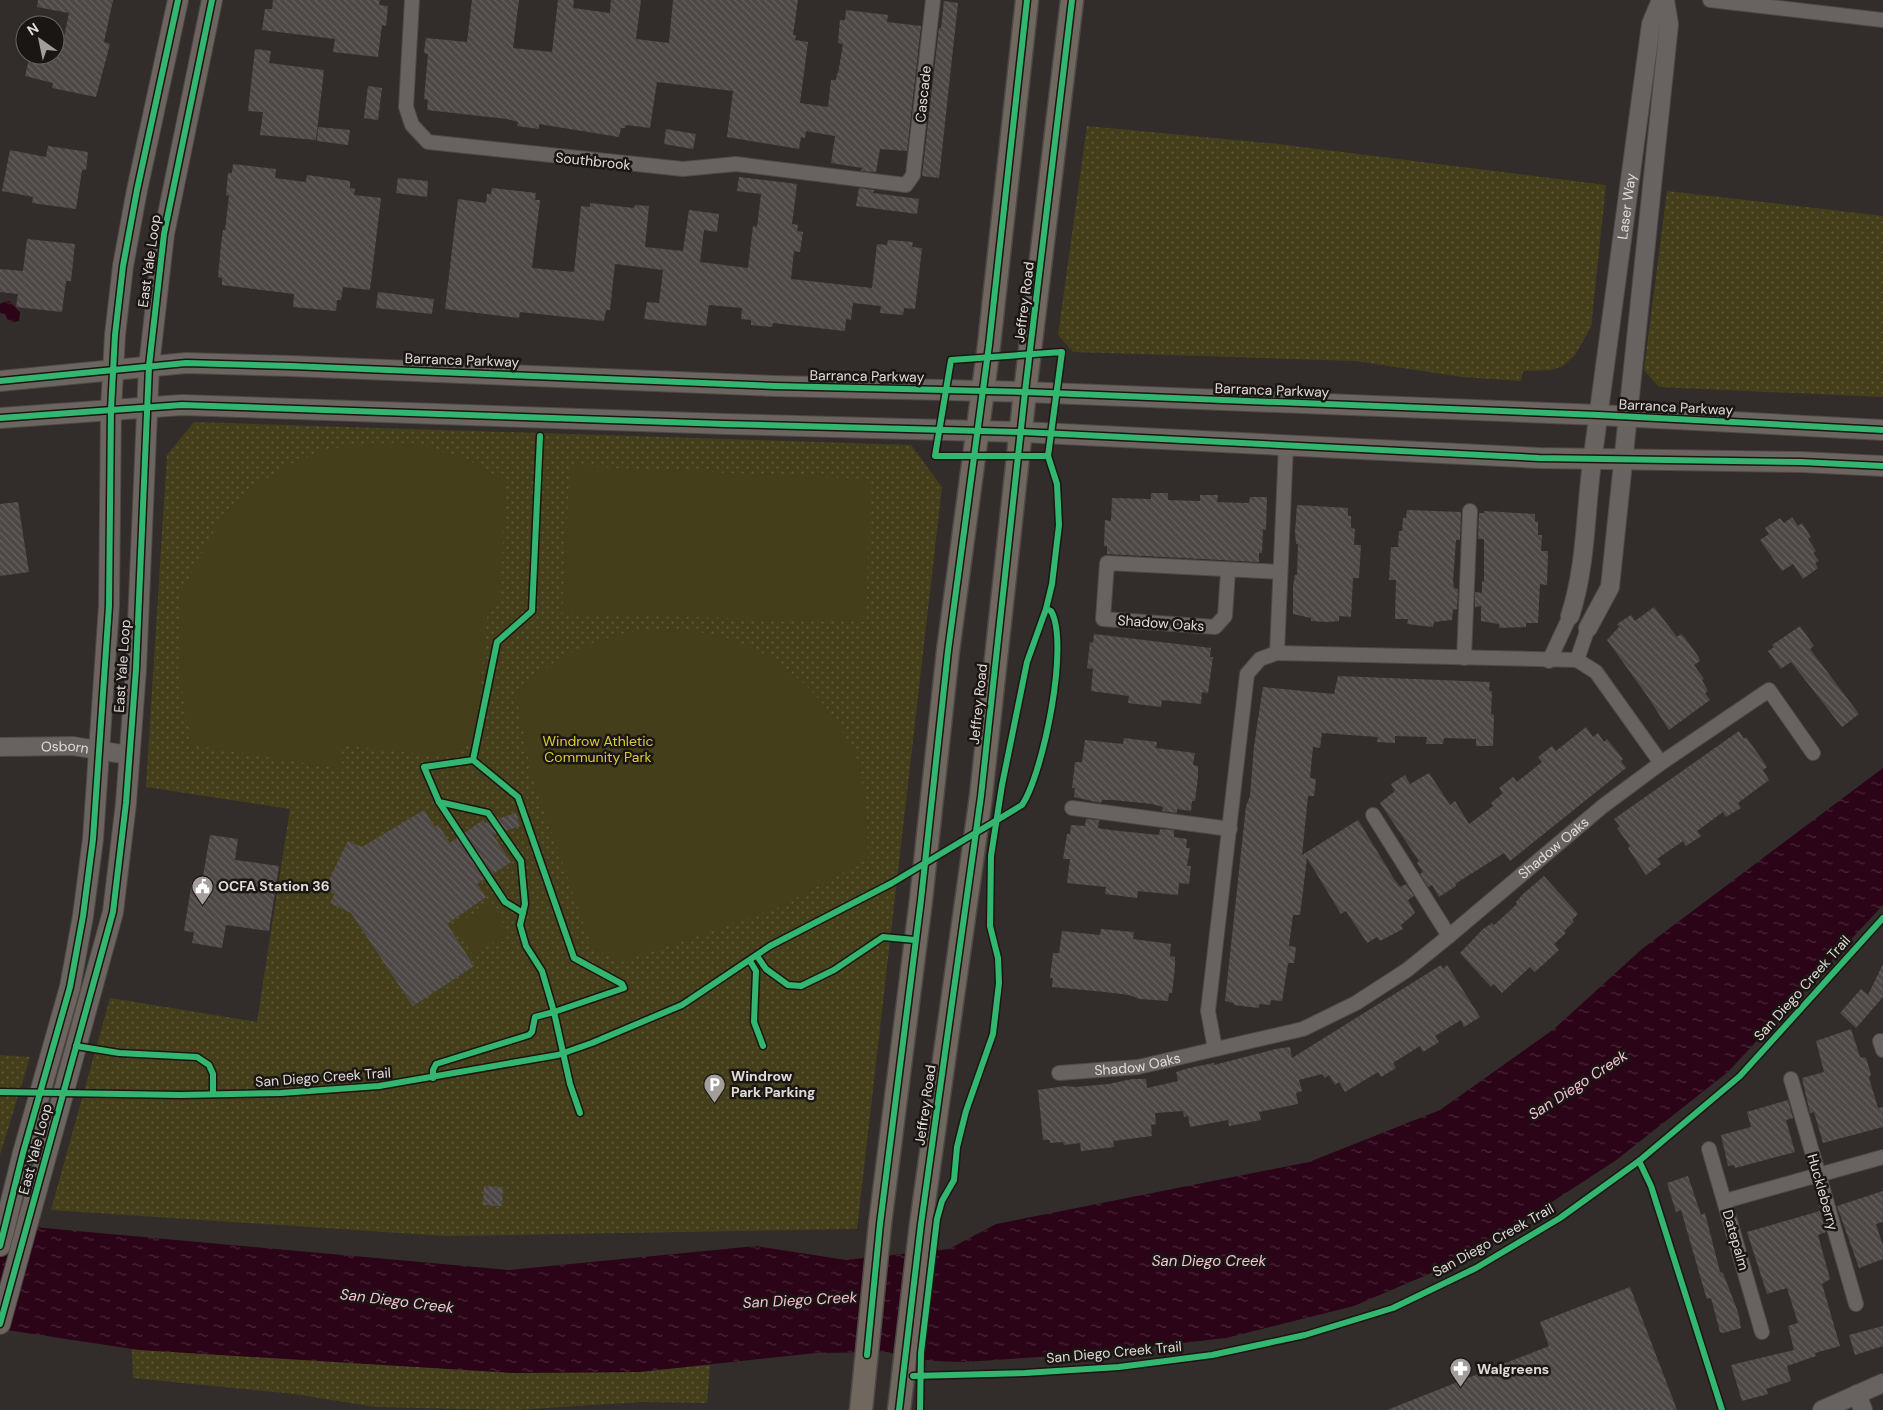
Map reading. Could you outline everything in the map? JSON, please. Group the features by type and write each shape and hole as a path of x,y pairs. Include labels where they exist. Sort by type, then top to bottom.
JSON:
{"main road":[{"name":"East Yale Loop","path":"0,1246 23,1153 70,987 83,916 91,848 109,606 111,409 115,335 123,266 178,0"},
{"name":"East Yale Loop","path":"0,1324 113,912 126,803 128,755 136,669 148,366 164,234 212,0"},
{"path":"860,1407 880,1224 921,900 948,651 976,431 983,392 1027,0"},
{"name":"Jeffrey Road","path":"899,1410 921,1224 972,870 1025,392 1072,0"},
{"name":"Barranca Parkway","path":"0,381 186,363 775,386 1025,392 1599,415 1883,430"},
{"path":"0,418 182,405 1022,432 1592,458 1801,462 1883,466"}],"street":[{"name":"Southbrook","path":"412,0 406,107 412,125 428,142 683,169 736,164 906,185"},
{"name":"Cascade","path":"906,185 913,175 933,0"},
{"name":"Laser Way","path":"1599,415 1651,24 1663,0"},
{"name":"Laser Way","path":"1628,417 1669,24 1663,0"},
{"path":"1710,0 1883,20"},
{"path":"1549,661 1570,616 1576,598 1585,546 1592,458 1599,415"},
{"path":"1577,660 1588,628 1610,587 1622,459 1628,417"},
{"path":"1277,653 1286,445"},
{"path":"1464,658 1470,510"},
{"name":"Shadow Oaks","path":"1228,571 1225,616 1215,627 1103,619 1107,563 1228,571 1280,572"},
{"path":"1215,1049 1208,1011 1247,674 1260,659 1277,653 1549,661 1577,660 1596,672 1661,763"},
{"name":"Shadow Oaks","path":"1059,1073 1138,1067 1303,1030 1356,1004 1407,970 1604,806 1661,763 1770,690 1813,753"},
{"name":"Osborn","path":"0,747 73,746 128,755"},
{"path":"1072,808 1230,829"},
{"path":"1373,815 1449,936"},
{"name":"Huckleberry","path":"1790,1079 1856,1304"},
{"name":"Datepalm","path":"1709,1149 1762,1332"},
{"path":"1725,1201 1883,1157"},
{"path":"1822,1410 1860,1402 1883,1383"}],"green space":[{"path":"1087,126 1278,144 1606,185 1591,327 1575,355 1563,366 1551,370 1523,371 1521,381 1463,377 1355,361 1073,352 1058,335"},
{"path":"1667,191 1883,216 1883,397 1659,387 1644,370"},
{"name":"Windrow Athletic Community Park","path":"194,422 911,445 942,487 857,1229 446,1236 51,1210 110,998 257,1022 290,809 146,787 167,455"},
{"path":"365,443 416,443 468,460 505,481 501,597 488,610 475,737 450,757 342,745 342,769 192,745 178,669 181,592 219,522 248,491 286,466 325,450"},
{"path":"570,466 870,479 866,622 562,613"},
{"path":"654,629 704,633 740,642 785,668 816,696 841,728 858,765 865,800 868,859 777,908 621,962 592,948 530,769 516,692 548,667 580,649 614,636"},
{"path":"489,903 509,932 474,956 455,926"},
{"path":"0,1055 30,1057 0,1155"},
{"path":"132,1349 514,1373 639,1372 710,1365 707,1403 641,1402 514,1410 375,1407 295,1394 133,1378"}],"water":[{"path":"9,301 20,312 19,321 12,322 7,319 5,314 0,313 0,304"},
{"name":"San Diego Creek","path":"1883,768 1883,905 1728,1072 1615,1161 1464,1259 1354,1306 1226,1338 1085,1354 965,1362 932,1361 886,1352 816,1353 639,1372 514,1373 139,1350 0,1329 0,1224 509,1270 756,1246 846,1260 949,1249 996,1224 1309,1162 1440,1110 1554,1029 1642,949"}],"building":[{"path":"38,0 113,0 104,42 110,44 96,97 52,88 53,83 25,76 28,65 65,65 65,32 69,13 37,7"},
{"path":"273,0 380,0 379,5 388,6 386,26 382,25 378,57 333,52 335,39 262,30 265,9 272,9"},
{"path":"472,0 519,0 513,48 552,52 558,0 574,0 573,8 610,13 611,0 641,0 636,39 669,43 673,0 798,0 793,35 796,35 795,40 808,42 800,103 828,107 831,80 836,80 838,74 843,44 838,43 840,20 845,20 846,10 888,15 887,22 921,26 907,151 880,149 876,172 861,171 862,168 831,163 835,136 806,131 805,138 801,137 799,149 727,137 733,91 657,82 650,128 626,125 625,128 621,128 619,137 539,124 539,129 517,126 518,122 507,119 427,110 428,100 424,99 428,54 424,53 426,38 467,42"},
{"path":"944,1 958,3 939,178 922,176 939,28 941,28"},
{"path":"255,49 271,51 269,63 324,70 316,140 260,135 263,112 248,111"},
{"path":"368,86 382,88 378,120 364,118"},
{"path":"318,127 350,130 348,145 317,141"},
{"path":"666,129 696,134 693,149 664,144"},
{"path":"48,146 88,152 86,170 82,170 76,209 32,203 33,197 2,191 10,150 46,157"},
{"path":"233,164 276,169 275,178 306,182 307,175 350,181 350,188 355,189 354,195 381,198 370,290 343,287 341,300 337,300 336,311 293,307 294,294 222,285 222,278 218,277 229,196 226,195 228,173 232,173"},
{"path":"739,177 797,184 792,224 798,225 797,231 803,232 800,252 794,251 791,279 872,288 877,244 887,245 888,240 913,242 912,247 922,248 915,309 904,308 903,315 880,313 881,306 853,303 851,320 846,319 845,331 773,323 772,327 751,325 751,320 741,319 742,308 709,305 706,326 644,319 647,302 659,303 663,270 615,264 610,310 606,310 604,321 520,312 519,318 445,309 458,199 486,203 487,194 491,194 492,188 536,193 535,200 540,200 532,268 574,272 581,206 590,207 590,203 634,208 635,205 649,206 645,247 683,251 689,210 719,214 717,232 704,230 700,262 748,268 753,226 757,227 761,194 737,191"},
{"path":"398,178 428,181 427,197 396,193"},
{"path":"859,188 874,190 873,193 919,199 917,214 856,206"},
{"path":"27,239 75,244 71,281 66,281 62,312 16,307 18,294 0,292 0,269 23,271"},
{"path":"378,292 434,299 432,314 376,308"},
{"path":"1151,493 1168,493 1168,500 1200,501 1200,495 1218,495 1217,502 1249,503 1250,497 1267,497 1266,530 1263,529 1262,553 1259,553 1259,562 1107,554 1107,546 1104,546 1105,520 1111,521 1112,498 1151,499"},
{"path":"18,502 29,572 0,576 0,504"},
{"path":"1297,505 1348,508 1348,516 1351,516 1351,528 1355,529 1354,545 1361,545 1359,578 1353,578 1351,617 1339,616 1339,621 1328,622 1311,621 1311,618 1293,614 1293,586 1295,575 1297,575 1298,544 1296,544 1295,532"},
{"path":"1407,510 1461,512 1460,540 1456,540 1453,581 1454,588 1458,589 1457,609 1453,610 1452,620 1434,622 1433,627 1407,624 1408,619 1395,619 1396,580 1389,580 1391,547 1398,547 1399,531 1402,531 1403,518 1406,518"},
{"path":"1484,511 1535,514 1535,522 1538,522 1538,535 1542,535 1541,551 1548,551 1547,585 1540,584 1538,623 1526,623 1526,627 1499,628 1499,624 1481,621 1481,606 1475,607 1475,592 1482,593 1482,581 1484,582 1484,539 1478,539 1479,513 1484,513"},
{"path":"1792,517 1798,526 1802,523 1811,537 1808,539 1816,551 1813,553 1819,561 1815,563 1818,568 1803,579 1793,564 1782,571 1760,540 1769,534 1765,528 1780,518 1784,523"},
{"path":"1654,607 1677,637 1681,634 1698,656 1700,661 1694,665 1704,679 1702,680 1708,691 1705,693 1710,700 1669,730 1607,640 1619,627 1617,624 1631,615 1635,621"},
{"path":"1800,626 1814,646 1810,649 1859,714 1842,727 1791,662 1781,669 1768,651 1774,647 1772,645"},
{"path":"1094,634 1211,648 1210,657 1213,657 1208,693 1202,692 1201,704 1162,700 1161,707 1128,703 1129,696 1091,691 1093,669 1087,668 1090,642 1093,643"},
{"path":"1338,676 1490,682 1489,691 1492,691 1491,714 1494,715 1493,746 1476,746 1476,739 1444,738 1443,744 1426,744 1427,737 1395,736 1395,743 1377,742 1378,737 1322,733 1320,748 1313,747 1310,778 1316,779 1314,796 1308,796 1302,855 1358,820 1394,879 1400,887 1406,884 1414,896 1408,900 1415,913 1401,925 1403,929 1380,941 1377,937 1367,943 1346,911 1341,914 1307,858 1300,915 1293,915 1289,946 1296,947 1294,963 1288,963 1282,1001 1271,1000 1270,1005 1259,1004 1259,1008 1234,1005 1234,1003 1225,1001 1246,806 1250,796 1254,746 1263,687 1334,694"},
{"path":"1586,727 1593,737 1598,733 1604,742 1607,739 1623,759 1621,761 1626,768 1510,861 1504,853 1455,884 1456,886 1439,897 1432,885 1428,887 1420,874 1423,872 1417,863 1419,861 1380,803 1395,791 1391,784 1405,775 1410,784 1429,773 1450,805 1455,801 1469,824 1493,806 1491,803 1503,793 1499,788 1513,777 1517,782 1542,762 1538,757 1552,746 1556,751"},
{"path":"1739,731 1744,739 1746,737 1767,767 1763,770 1769,780 1738,803 1741,808 1726,817 1723,812 1697,831 1701,836 1686,846 1683,841 1657,859 1661,864 1646,875 1628,848 1630,846 1617,828 1620,826 1614,819"},
{"path":"1124,738 1157,742 1156,748 1195,753 1193,765 1198,766 1198,777 1195,801 1192,801 1191,811 1177,809 1177,813 1162,811 1163,807 1152,804 1113,800 1102,800 1101,803 1074,797 1075,788 1072,788 1075,762 1082,762 1085,740 1123,744"},
{"path":"424,810 435,827 438,825 450,843 483,820 485,823 516,813 520,826 493,835 511,862 477,884 486,897 447,924 474,966 413,1006 351,913 330,903 335,893 325,888 348,841 362,847"},
{"path":"1086,819 1099,820 1098,828 1110,830 1159,835 1160,829 1174,830 1174,837 1187,839 1186,848 1190,848 1187,866 1191,866 1189,884 1179,883 1178,895 1138,891 1137,898 1105,894 1106,887 1067,883 1070,859 1063,859 1067,834 1070,834 1071,825 1085,826"},
{"path":"210,835 238,839 235,860 279,866 269,931 226,925 222,948 192,943 194,932 184,931 192,881 202,882"},
{"path":"1544,876 1578,914 1572,920 1574,922 1564,931 1566,933 1554,944 1559,950 1535,972 1530,967 1502,993 1494,984 1491,987 1460,953 1483,929 1492,923 1494,925 1517,904 1516,902 1523,894"},
{"path":"1101,929 1134,932 1133,939 1171,944 1170,956 1175,957 1175,967 1172,993 1169,993 1168,1001 1052,987 1053,978 1050,978 1053,953 1059,953 1062,931 1100,935"},
{"path":"1883,964 1883,997 1856,1028 1840,1013 1861,989 1868,995"},
{"path":"1441,965 1443,969 1447,965 1480,1017 1464,1027 1461,1020 1435,1036 1439,1042 1423,1052 1420,1046 1393,1063 1396,1068 1381,1077 1378,1072 1345,1092 1339,1082 1335,1085 1329,1075 1325,1078 1322,1074 1299,1080 1302,1091 1296,1093 1298,1104 1259,1112 1261,1120 1229,1126 1228,1120 1190,1127 1188,1116 1184,1117 1183,1111 1155,1113 1156,1124 1151,1125 1152,1136 1113,1141 1114,1147 1081,1151 1080,1143 1064,1145 1063,1142 1050,1143 1050,1140 1043,1140 1038,1090 1065,1086 1076,1087 1108,1084 1133,1079 1146,1079 1147,1088 1178,1081 1176,1072 1189,1068 1214,1063 1214,1065 1276,1049 1290,1047 1292,1058"},
{"path":"1851,1029 1860,1057 1866,1058 1871,1074 1869,1078 1878,1108 1883,1107 1883,1127 1823,1143 1814,1112 1810,1113 1802,1078 1824,1072 1816,1041"},
{"path":"1788,1100 1793,1118 1786,1120 1795,1152 1735,1168 1734,1165 1728,1166 1721,1135 1751,1127 1747,1112"},
{"path":"1688,1176 1701,1215 1705,1213 1720,1272 1723,1273 1738,1312 1741,1328 1723,1333 1720,1332 1711,1298 1707,1299 1705,1293 1681,1210 1676,1212 1667,1183"},
{"path":"484,1186 503,1187 502,1206 483,1205"},
{"path":"1883,1191 1883,1222 1876,1224 1883,1246 1883,1259 1859,1268 1837,1206"},
{"path":"1820,1211 1826,1232 1818,1235 1830,1279 1822,1284 1840,1346 1815,1353 1816,1356 1787,1366 1791,1381 1766,1389 1768,1394 1742,1401 1731,1365 1794,1350 1788,1326 1798,1323 1787,1288 1767,1294 1747,1232"},
{"path":"1630,1287 1677,1410 1387,1410 1549,1346 1540,1322"},
{"path":"1883,1326 1883,1346 1855,1355 1849,1335"}],"cycle path":[{"path":"0,1246 23,1153 70,987 83,916 93,839 109,606 111,409 115,335 123,266 137,190 178,0"},
{"path":"0,1324 113,912 126,803 136,669 149,366 164,234 212,0"},
{"path":"867,1355 880,1224 921,900 948,651 989,345 1027,0"},
{"path":"899,1410 921,1224 981,796 1025,392 1072,0"},
{"path":"920,1410 921,1353 937,1219 942,1201 954,1180 957,1147 966,1111 993,1034 999,983 998,958 990,926 991,856 1002,785 1027,662 1046,609 1052,584 1059,525 1057,484 1048,456 1062,352 951,360 935,456 1048,456"},
{"path":"0,381 186,363 775,386 1025,392 1599,415 1883,430"},
{"path":"0,418 182,405 725,424 1022,432 1539,458 1801,462 1883,466"},
{"path":"473,760 424,767 439,802 488,813 521,861 525,904 520,925 526,946 542,971 554,1012 624,988 622,984 574,958 518,797 473,760 497,642 532,611 540,436"},
{"name":"San Diego Creek Trail","path":"0,1092 181,1095 281,1093 379,1086 558,1055 592,1043 682,1005 770,946 892,883 1022,805 1038,766 1052,708 1056,678 1056,627 1051,611 1046,609"},
{"path":"439,802 505,902 523,913"},
{"name":"San Diego Creek Trail","path":"913,1376 1025,1373 1119,1367 1212,1355 1305,1335 1393,1308 1476,1268 1560,1218 1639,1161 1740,1076 1883,918"},
{"path":"757,956 766,969 788,985 801,986 834,970 883,937 915,940"},
{"path":"750,961 756,971 754,1022 763,1046"},
{"path":"433,1078 433,1070 436,1064 529,1035 532,1032 535,1017 554,1012 570,1084 580,1113"},
{"path":"76,1046 119,1053 197,1057 209,1065 213,1074 213,1094"},
{"path":"1639,1161 1651,1186 1722,1410"}],"place":[{"name":"OCFA Station 36","path":"202,905"},
{"name":"Windrow Park Parking","path":"715,1103"},
{"name":"Walgreens","path":"1461,1388"}]}
